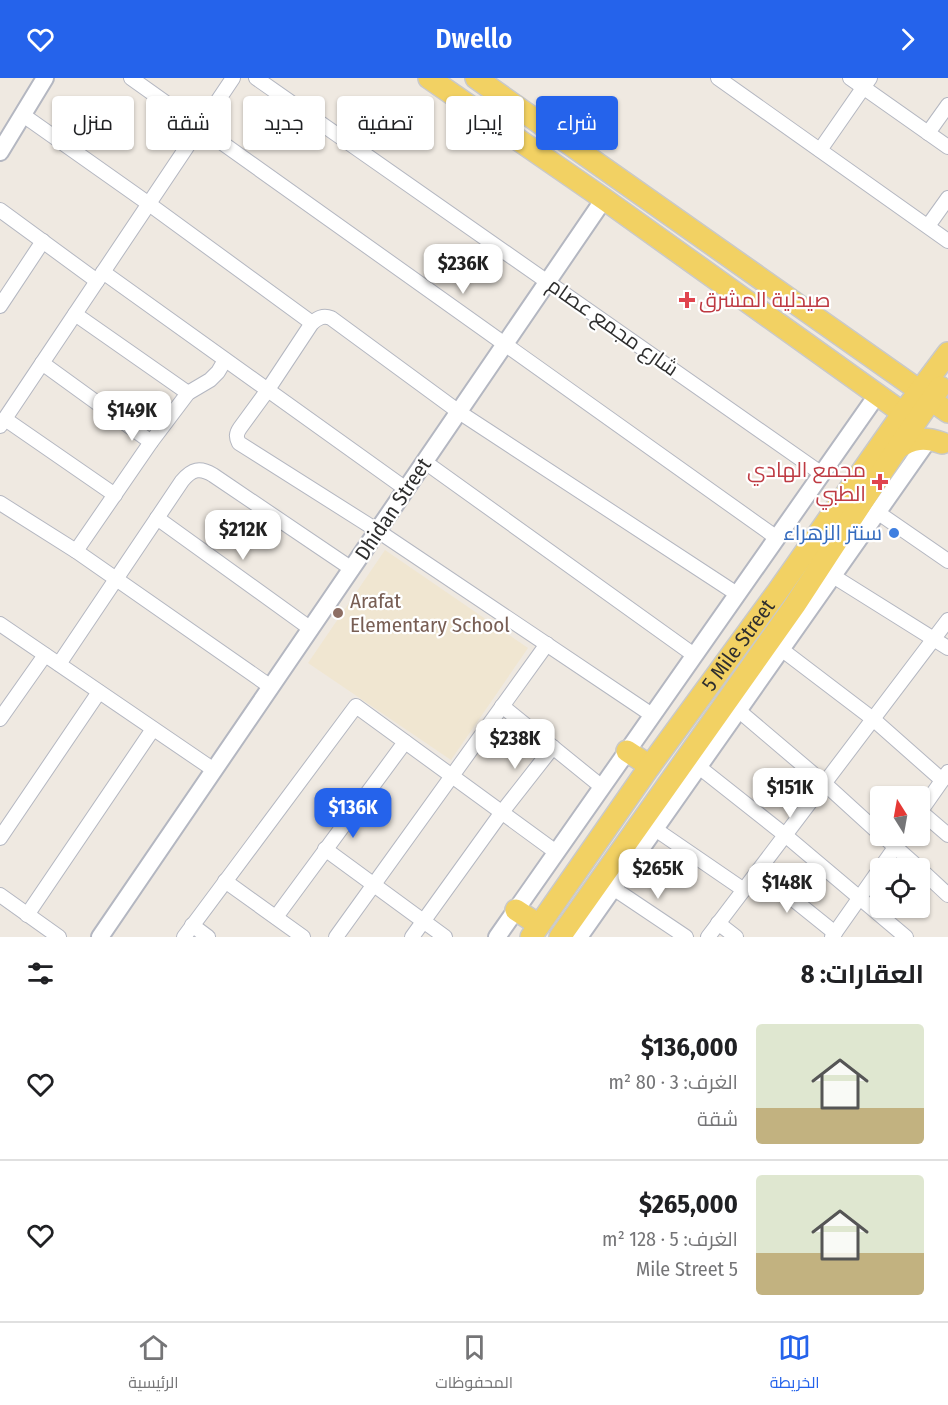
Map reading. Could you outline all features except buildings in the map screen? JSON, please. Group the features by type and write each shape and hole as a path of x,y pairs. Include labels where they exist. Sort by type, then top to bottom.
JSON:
{"main road":[{"path":"429,78 604,199 927,433"},
{"path":"476,78 896,374 937,400 948,383"},
{"path":"896,374 907,378 915,377 946,363"},
{"name":"5 Mile Street","path":"535,931 650,766 778,591 891,444 927,433 946,363"},
{"path":"878,396 890,412 891,444"},
{"name":"5 Mile Street","path":"560,937 691,770 795,605 891,444"},
{"path":"778,591 795,605"},
{"path":"627,751 650,766"},
{"path":"516,910 535,931"}],"street":[{"path":"0,152 45,78"},
{"path":"131,78 156,96"},
{"path":"220,96 232,78"},
{"name":"شارع مجمع عصام","path":"256,78 822,474"},
{"path":"718,78 948,241"},
{"path":"850,78 867,83 948,147"},
{"path":"819,150 867,83"},
{"path":"928,133 948,105"},
{"path":"23,115 312,323"},
{"path":"115,495 2,422 185,150"},
{"path":"231,150 777,538"},
{"path":"928,226 948,198"},
{"name":"Dhidan Street","path":"100,937 604,199"},
{"path":"0,210 43,241 100,276 225,360 406,489"},
{"path":"0,306 43,241"},
{"path":"75,314 188,393"},
{"path":"652,715 378,531 239,443 237,433 312,323 321,317 331,318 459,412 737,594"},
{"path":"76,551 151,442 188,393 210,380 225,360"},
{"path":"42,363 151,442"},
{"path":"497,937 878,396"},
{"path":"581,936 655,829 691,770 738,710 833,576 927,433"},
{"path":"425,462 694,655"},
{"path":"59,664 188,474 196,470 205,470 352,569"},
{"path":"0,503 76,551 271,687"},
{"path":"877,512 948,561"},
{"path":"157,518 311,629"},
{"path":"833,576 948,648"},
{"path":"708,937 948,620"},
{"path":"0,624 214,770"},
{"path":"336,937 547,644"},
{"path":"781,649 945,776 930,798"},
{"path":"0,719 45,655"},
{"path":"0,838 99,692"},
{"path":"183,937 356,706 556,852"},
{"path":"502,706 602,787"},
{"path":"738,710 870,825"},
{"path":"27,915 153,729"},
{"path":"276,917 405,742"},
{"path":"412,937 502,812 553,747"},
{"path":"691,770 785,835 906,937"},
{"path":"930,820 948,835"},
{"path":"655,829 744,890"},
{"path":"758,871 834,935 896,846"},
{"path":"325,849 445,937"},
{"path":"930,879 948,895"},
{"path":"225,881 303,937"},
{"path":"613,888 686,937"},
{"path":"0,895 59,937"},
{"path":"718,923 736,937"},
{"path":"192,925 208,937"}],"shaded area":[{"path":"385,550 528,648 451,760 308,663"}],"place":[{"name":"صيدلية المشرق","path":"687,300"},
{"name":"مجمع الهادي الطبي","path":"880,482"},
{"name":"سنتر الزهراء","path":"894,533"},
{"name":"Arafat Elementary School","path":"338,613"}]}
